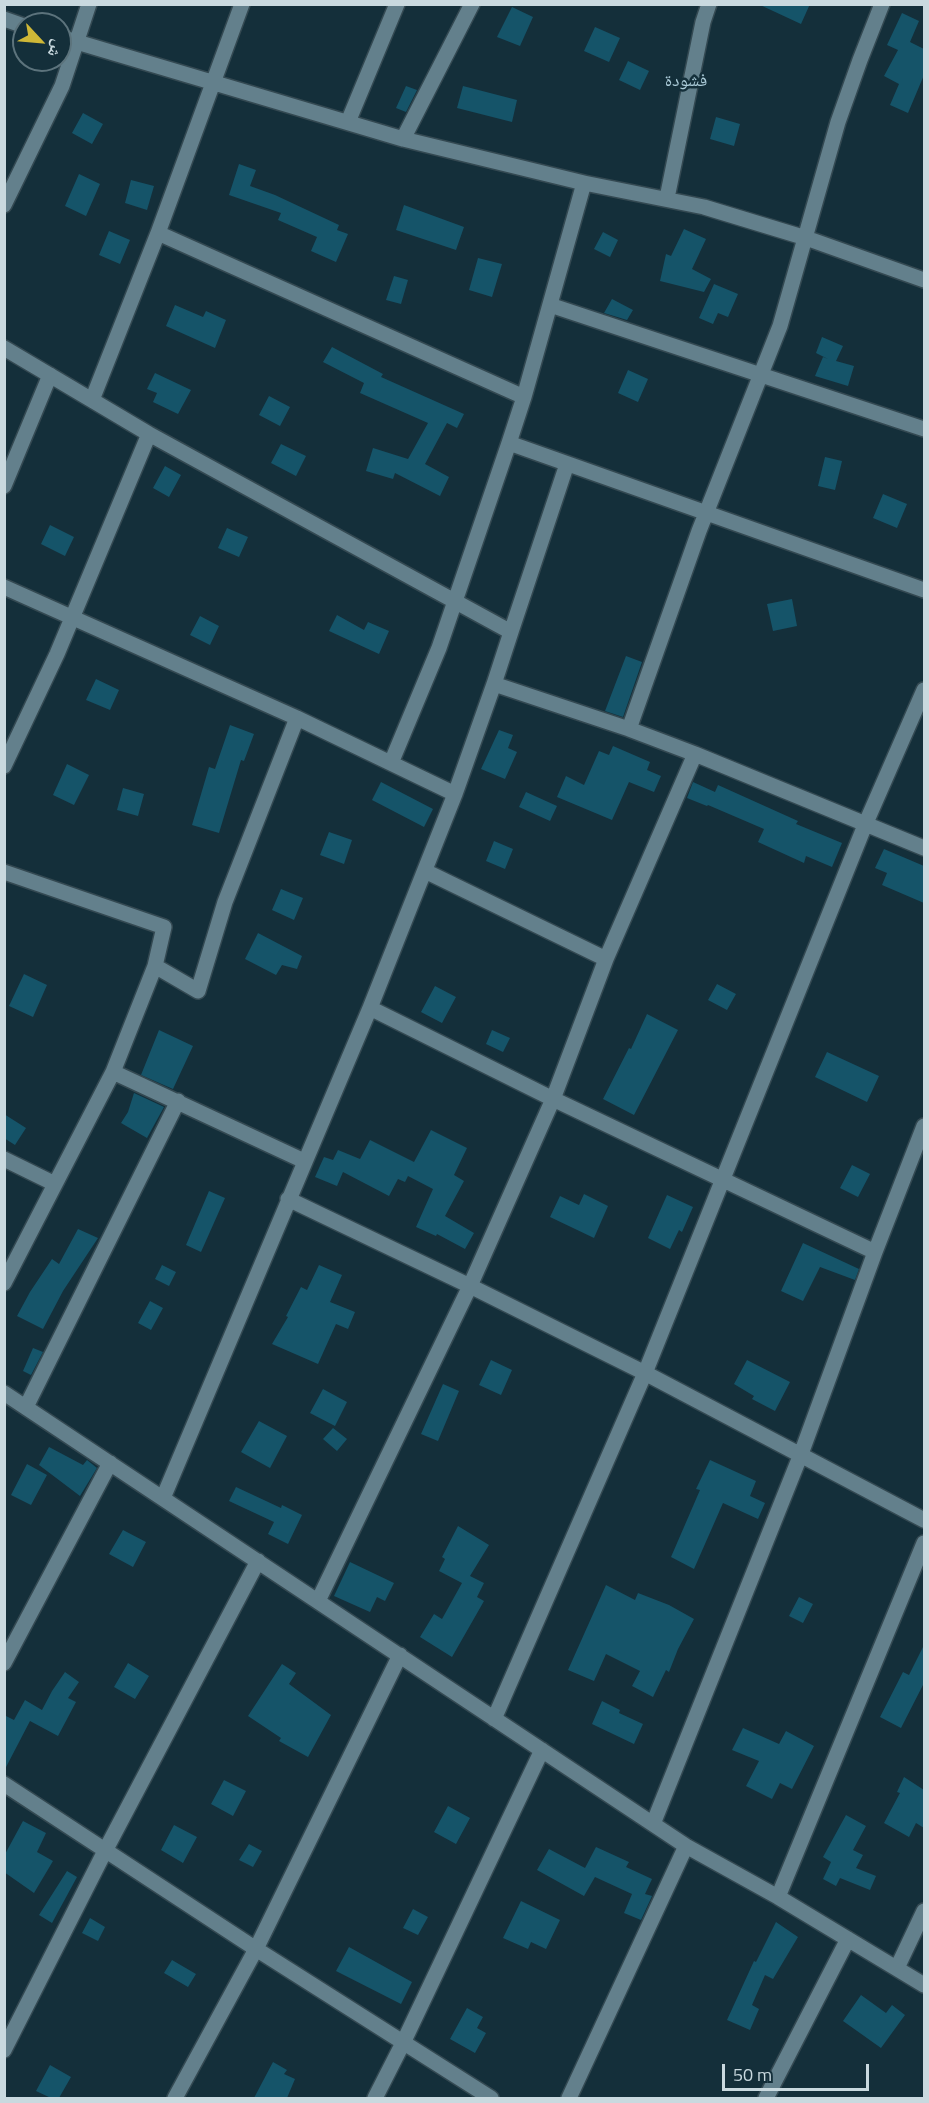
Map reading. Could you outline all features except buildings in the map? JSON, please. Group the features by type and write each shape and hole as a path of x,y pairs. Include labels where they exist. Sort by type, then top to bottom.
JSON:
{"street":[{"path":"4,205 62,86 89,4"},
{"path":"92,400 158,233 242,4"},
{"path":"348,122 397,4"},
{"path":"403,139 472,4"},
{"path":"667,198 703,22 709,4"},
{"path":"630,729 707,512 780,326 841,111 882,4"},
{"path":"72,41 213,81 403,139 584,183 704,207 806,238 924,280"},
{"path":"391,764 440,648 524,398 584,183"},
{"path":"158,233 524,398"},
{"path":"550,305 924,429"},
{"path":"4,348 149,434 511,632"},
{"path":"4,486 50,375"},
{"path":"4,766 72,619 149,434"},
{"path":"509,443 924,590"},
{"path":"163,1498 426,871 495,684 567,464"},
{"path":"4,587 297,718 455,794"},
{"path":"495,684 630,729 924,848"},
{"path":"494,1719 645,1373 865,825 924,690"},
{"path":"154,966 198,991 225,902 297,718"},
{"path":"318,1601 470,1286 553,1099 606,959 695,754"},
{"path":"426,871 606,959"},
{"path":"4,872 164,927 154,966 113,1072 4,1284"},
{"path":"370,1008 553,1099 875,1252"},
{"path":"113,1072 304,1161"},
{"path":"26,1407 178,1101"},
{"path":"653,1824 801,1454 875,1252 920,1148 924,1126"},
{"path":"4,1159 55,1184"},
{"path":"288,1199 645,1373 924,1520"},
{"path":"4,1393 686,1846 924,1985"},
{"path":"4,1663 110,1463"},
{"path":"778,1898 924,1543"},
{"path":"4,2050 105,1851 258,1561"},
{"path":"175,2098 256,1949 400,1655"},
{"path":"375,2098 542,1750"},
{"path":"4,1784 256,1949 491,2098"},
{"path":"569,2098 686,1846"},
{"path":"897,1968 924,1911"},
{"path":"766,2098 848,1939"}],"district":[{"name":"فشودة","path":"686,82"}]}
